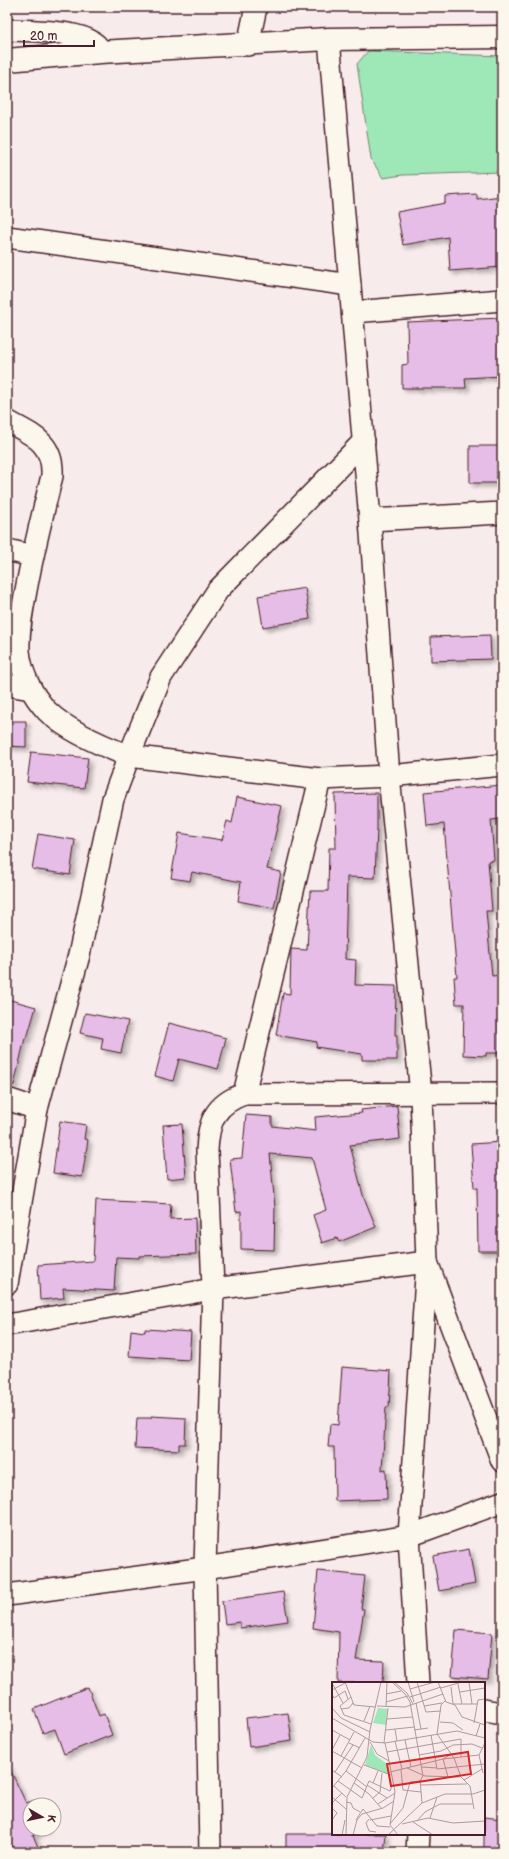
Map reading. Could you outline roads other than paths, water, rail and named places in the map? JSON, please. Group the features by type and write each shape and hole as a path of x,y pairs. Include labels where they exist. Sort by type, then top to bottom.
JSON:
{"street":[{"path":"248,45 256,7"},
{"path":"7,30 70,34 92,41 96,44 100,52"},
{"path":"7,60 100,52 248,45 330,39 502,37"},
{"path":"330,39 364,441 389,776 421,1094 427,1262 409,1536 418,1682"},
{"path":"7,237 350,285"},
{"path":"353,312 502,300"},
{"path":"7,421 38,439 46,447 52,464 52,476 33,556 20,631 19,652 24,674 31,689 48,712 99,744 129,756 320,779 389,776 502,765"},
{"path":"7,1284 37,1109 79,955 113,799 161,677 218,590 364,441"},
{"path":"370,520 502,513"},
{"path":"7,550 33,556"},
{"path":"7,685 31,689"},
{"path":"244,1094 320,779"},
{"path":"210,1852 205,1568 213,1289 207,1134 213,1117 221,1106 233,1098 244,1094 502,1093"},
{"path":"7,1099 37,1109"},
{"path":"7,1325 213,1289 427,1262"},
{"path":"427,1262 502,1462"},
{"path":"7,1595 205,1568 409,1536 502,1502"},
{"path":"485,1710 502,1713"},
{"path":"417,1852 418,1835"}]}
